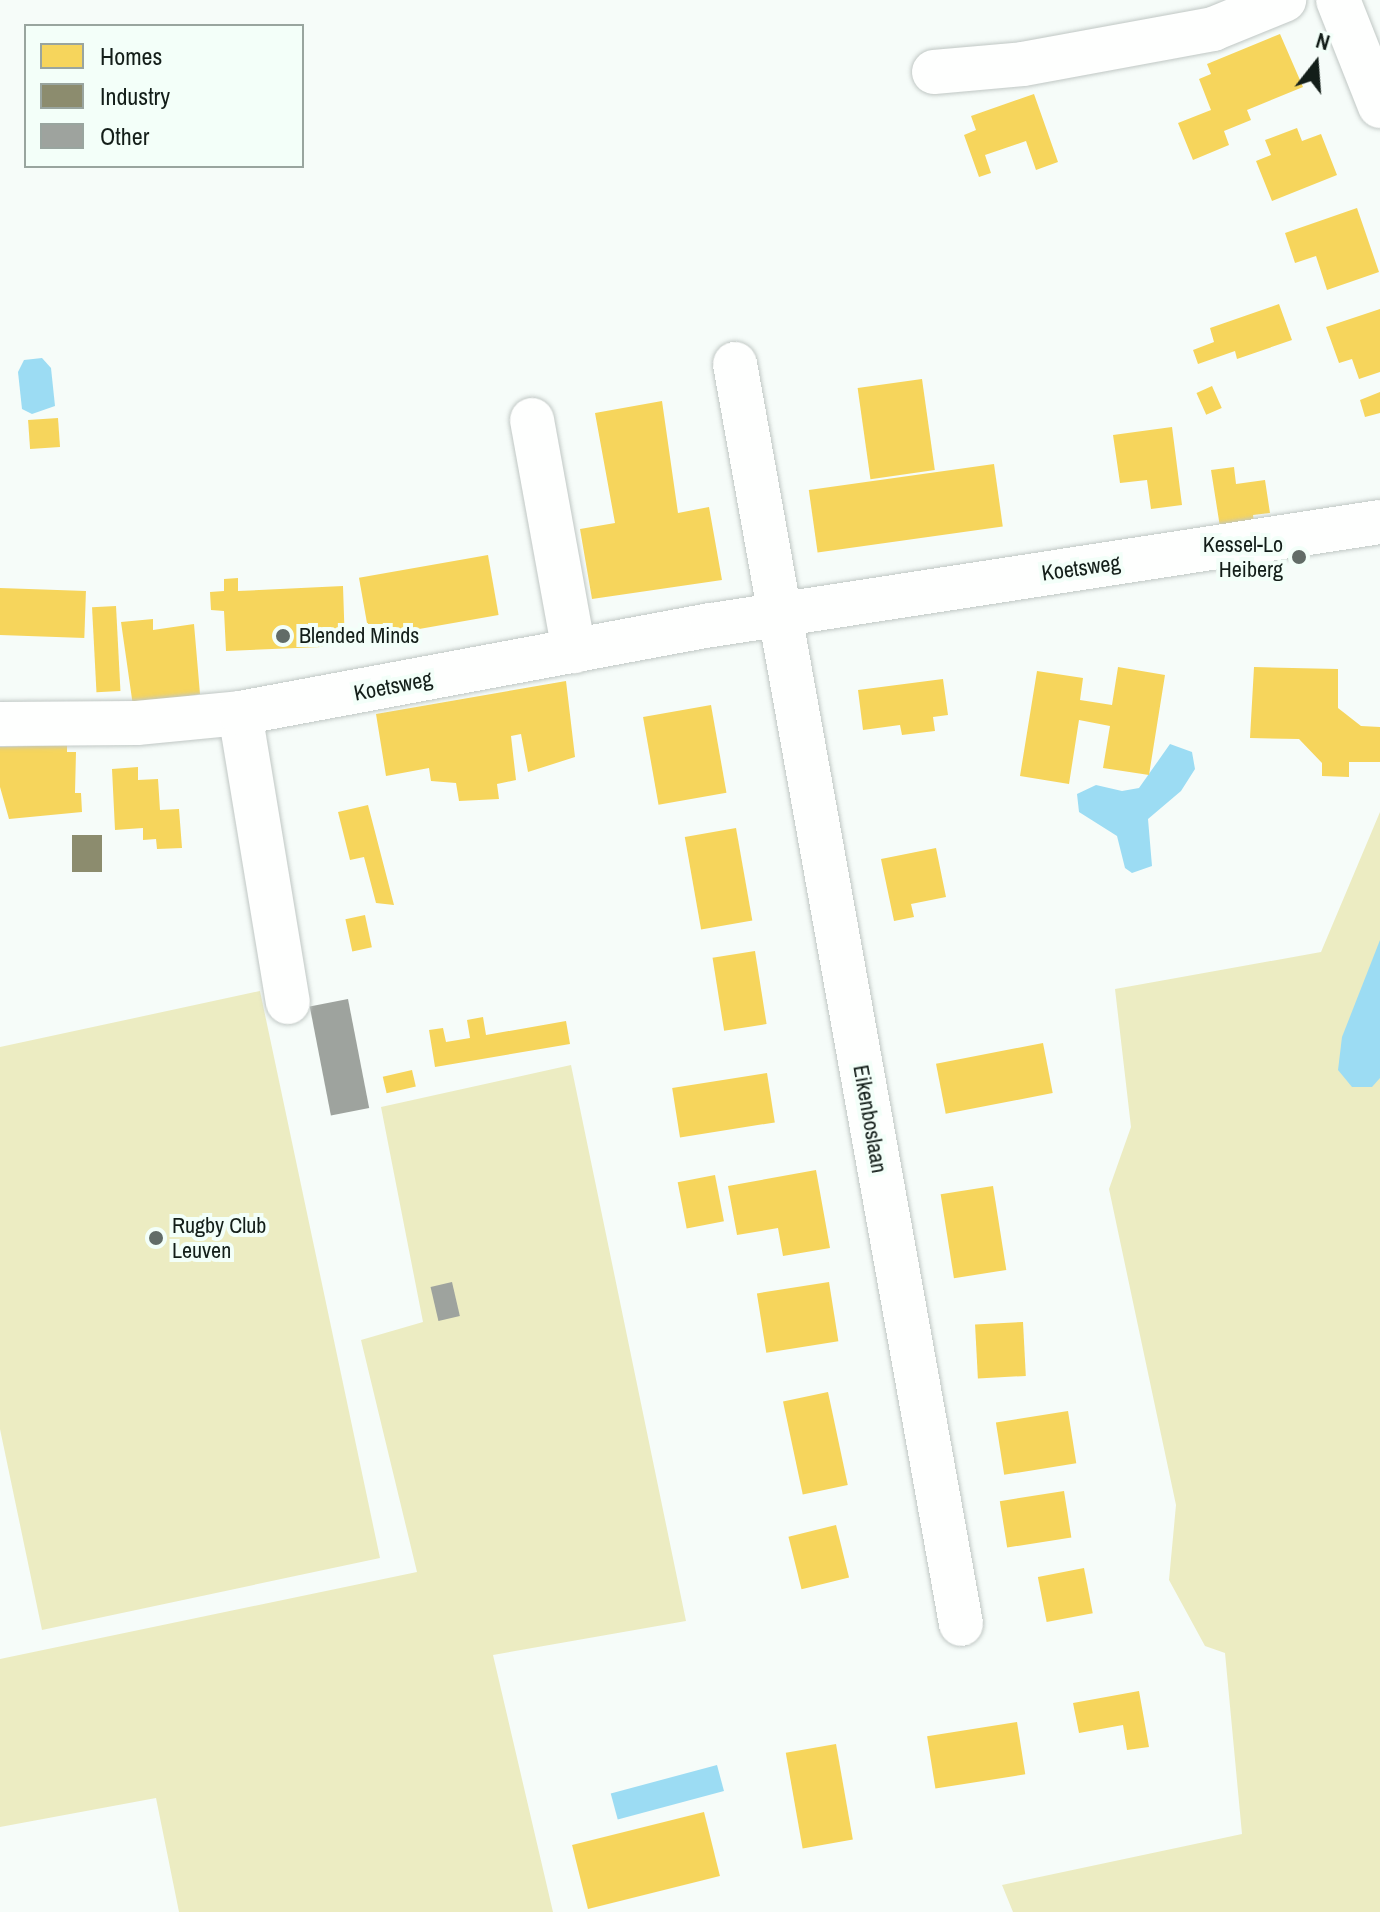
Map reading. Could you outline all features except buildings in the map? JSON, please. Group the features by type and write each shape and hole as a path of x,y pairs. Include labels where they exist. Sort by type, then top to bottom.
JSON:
{"street":[{"path":"934,72 1023,64 1213,29 1284,0"},
{"path":"1338,0 1380,106"},
{"path":"735,364 782,614"},
{"path":"532,420 574,651"},
{"name":"Koetsweg","path":"0,724 137,723 240,713 782,614 1380,522"},
{"name":"Eikenboslaan","path":"782,614 961,1624"},
{"path":"240,713 288,1002"}],"green space":[{"path":"1380,812 1380,1912 1013,1912 1002,1885 1242,1834 1225,1653 1205,1646 1169,1580 1176,1505 1109,1189 1131,1127 1115,989 1321,952"},
{"name":"Rugby Club Leuven","path":"260,991 380,1558 42,1630 0,1429 0,1047"},
{"path":"571,1065 686,1621 493,1655 553,1912 179,1912 156,1798 0,1827 0,1659 417,1572 361,1340 423,1322 381,1107"}],"water":[{"path":"42,358 51,368 55,406 32,414 22,409 18,372 24,360"},
{"path":"1170,744 1192,752 1195,769 1181,791 1148,819 1152,866 1132,873 1125,868 1117,836 1079,812 1077,794 1096,785 1122,791 1139,788"},
{"path":"1380,940 1380,1078 1372,1087 1352,1087 1338,1070 1342,1037"},
{"path":"717,1765 724,1791 618,1820 611,1793"}],"place":[{"name":"Kessel-Lo Heiberg","path":"1299,557"},
{"name":"Blended Minds","path":"283,636"},
{"name":"Rugby Club Leuven","path":"156,1238"}]}
